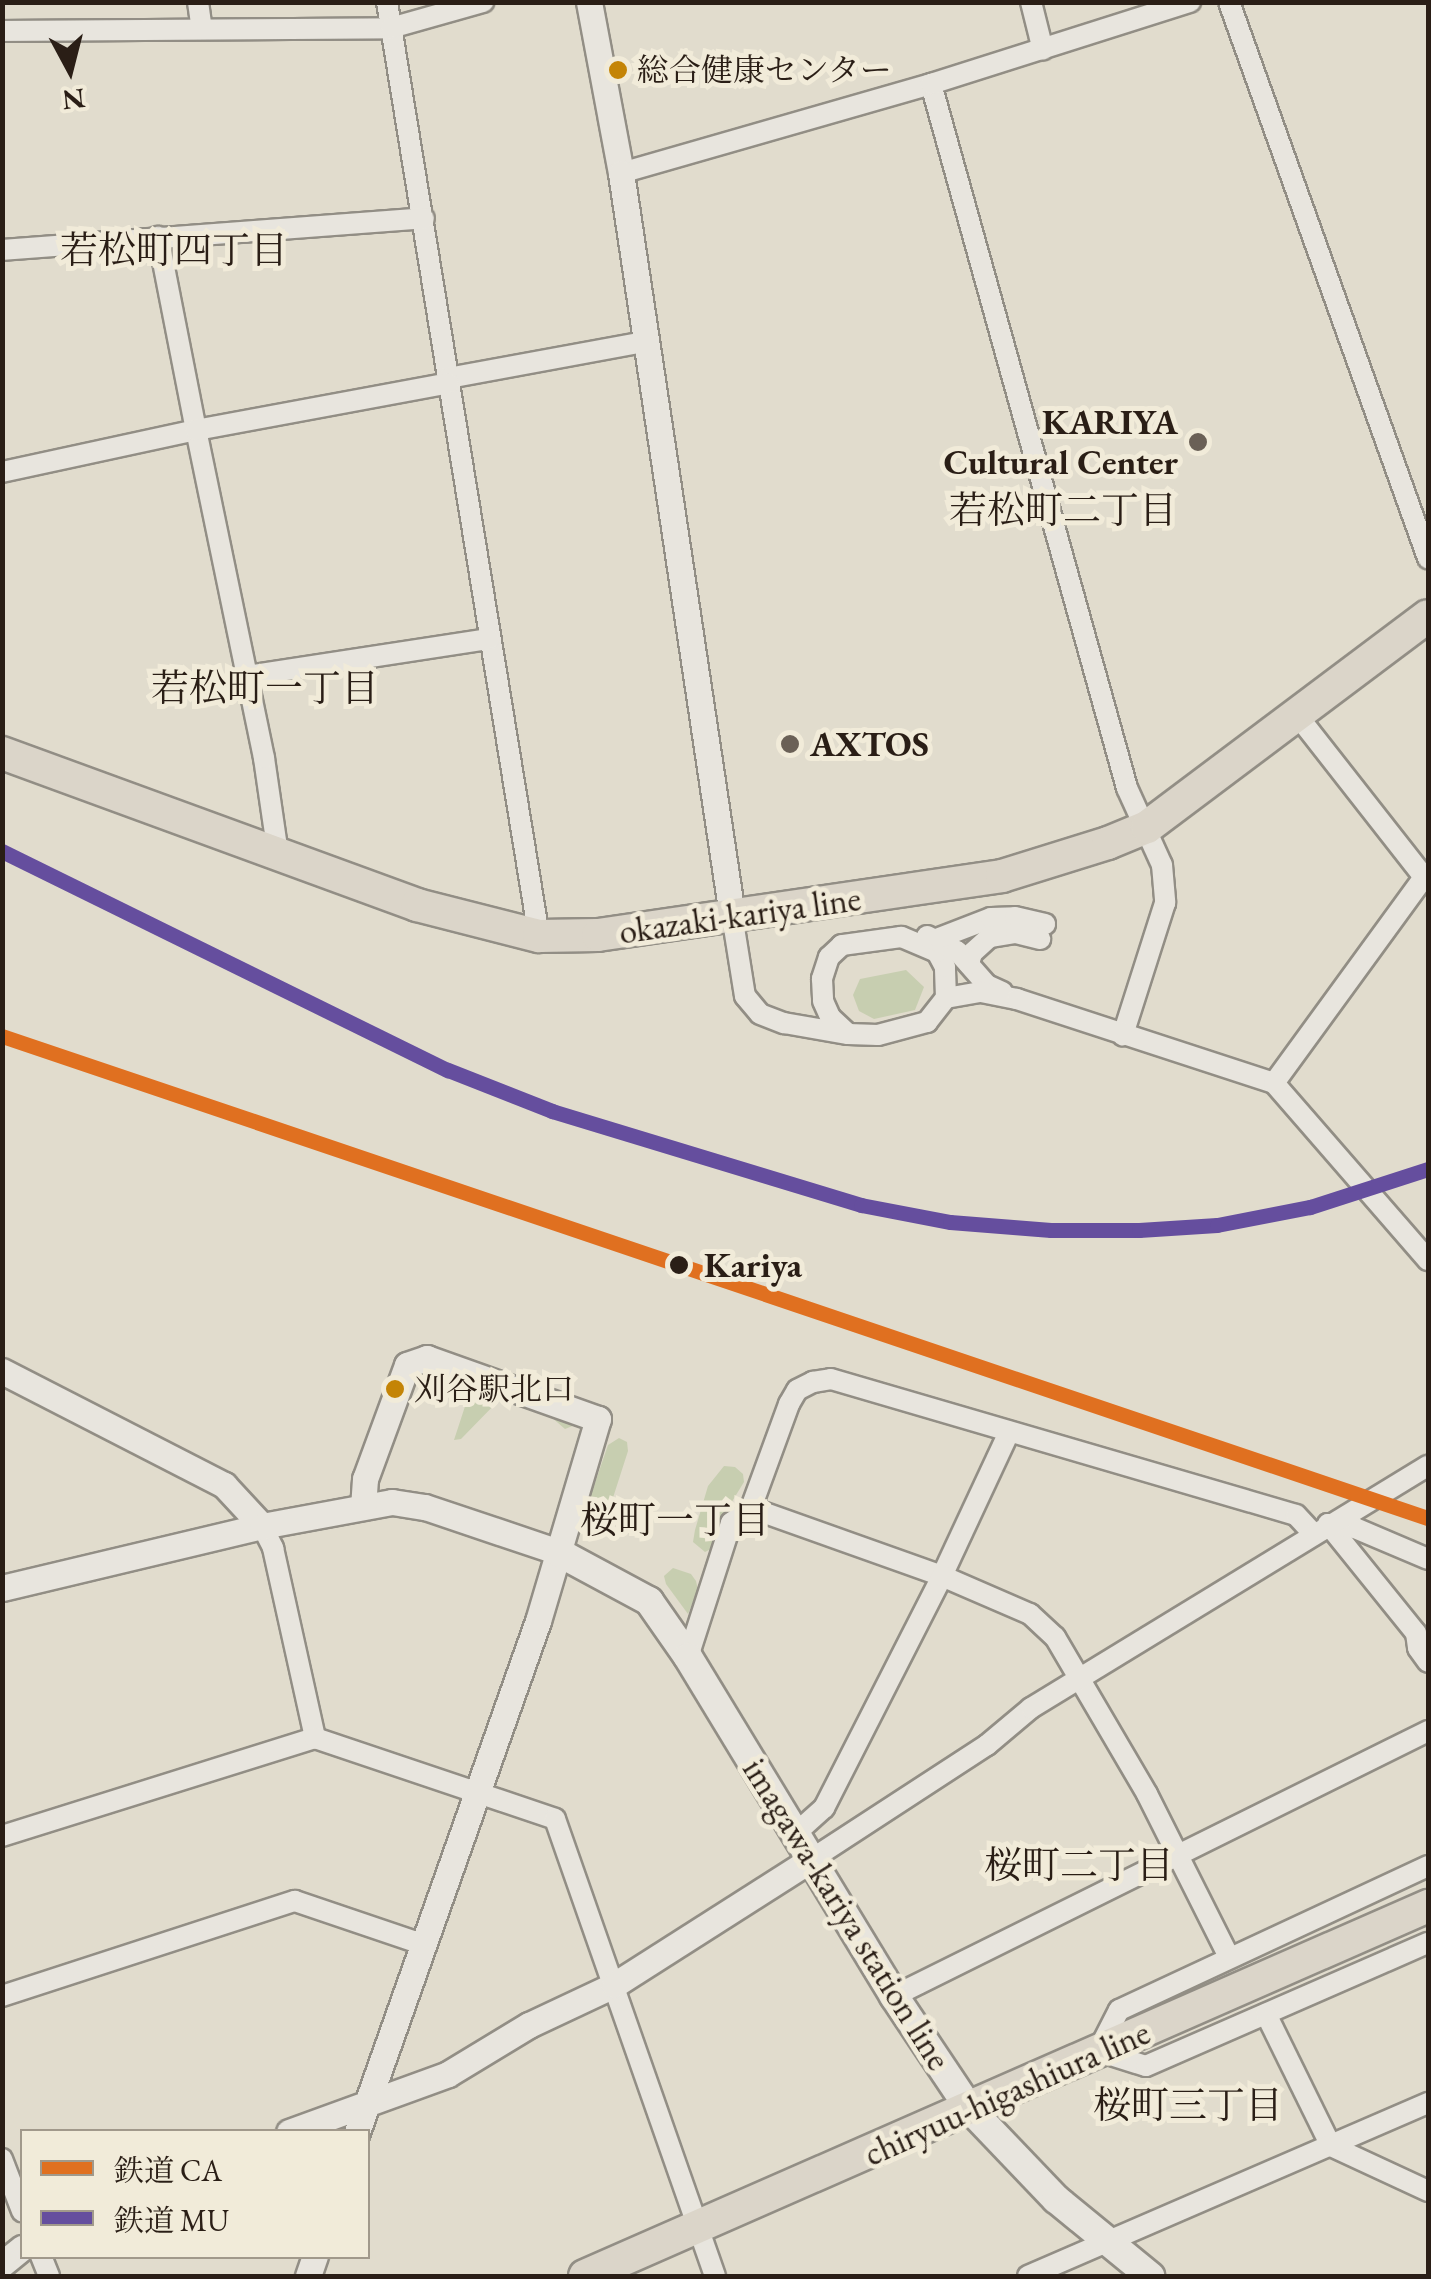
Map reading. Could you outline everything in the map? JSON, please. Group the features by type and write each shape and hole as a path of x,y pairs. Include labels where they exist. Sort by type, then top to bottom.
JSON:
{"main road":[{"name":"okazaki-kariya line","path":"2,753 417,905 539,936 598,936 1002,876 1147,828 1428,616"},
{"name":"imagawa-kariya station line","path":"556,1551 649,1601 688,1656 894,1996 969,2108 1006,2151 1106,2244 1150,2276"},
{"name":"chiryuu-higashiura line","path":"585,2276 1428,1906"}],"street":[{"path":"198,2 202,29"},
{"path":"387,2 539,936"},
{"path":"2,32 391,28 483,2"},
{"path":"589,2 622,172 644,342 738,971 745,996 760,1014 848,1034 908,1030 927,1022 946,998 945,966 936,952 901,937"},
{"path":"1031,2 1043,50"},
{"path":"622,172 931,84 1190,2"},
{"path":"1229,2 1421,514 1428,558"},
{"path":"931,84 1126,788 1162,865 1164,902 1123,1035"},
{"path":"2,250 424,218"},
{"path":"158,237 278,854"},
{"path":"2,472 644,342"},
{"path":"246,676 489,639"},
{"path":"1274,1084 1427,876 1297,715"},
{"path":"848,1034 830,1018 823,1001 822,979 829,956 842,945 901,937 939,938 991,918 1015,918 1042,932 990,937 972,953 969,964"},
{"path":"939,938 987,985 1017,999 1274,1084 1428,1260"},
{"path":"946,998 981,992 1017,999"},
{"path":"358,2129 538,1621 598,1419 426,1358 407,1365 365,1480 362,1506"},
{"path":"2,1371 142,1439 224,1485 262,1526 273,1548 316,1738"},
{"path":"688,1656 731,1523 751,1508 798,1390 831,1379 1296,1516 1320,1529 1416,1633 1418,1648 1428,1662"},
{"path":"796,1834 824,1808 942,1576 1009,1432"},
{"path":"296,2129 448,2074 529,2024 614,1985 987,1744 1031,1708 1081,1676 1428,1466"},
{"path":"2,1588 262,1526 392,1502 425,1507 556,1551"},
{"path":"751,1508 942,1576 1030,1614 1055,1638 1081,1676 1229,1957"},
{"path":"1320,1529 1356,1528 1428,1559"},
{"path":"894,1996 1428,1731"},
{"path":"2,1836 316,1738 554,1818 715,2276"},
{"path":"1428,1866 1119,2010 1098,2051 1146,2066 1428,1942"},
{"path":"2,1996 295,1901 422,1944"},
{"path":"1266,2014 1331,2146 1428,2191"},
{"path":"1028,2276 1428,2103"},
{"path":"2,2159 20,2206"}],"green space":[{"path":"906,970 924,987 915,1010 874,1019 859,1011 853,995 860,979"},
{"path":"471,1388 572,1420 575,1425 565,1429 550,1416 500,1399 461,1439 454,1440"},
{"path":"619,1438 627,1442 628,1451 610,1507 615,1521 605,1534 589,1528 586,1509 608,1445"},
{"path":"724,1466 735,1467 743,1474 744,1482 725,1513 713,1548 705,1552 693,1542 695,1530 708,1486"},
{"path":"673,1568 691,1574 696,1581 698,1590 688,1614 666,1584 664,1576"}],"rail line":[{"name":"MU","path":"2,851 448,1070 552,1111 861,1205 950,1222 1051,1230 1139,1230 1217,1225 1310,1207 1428,1169"},
{"name":"CA","path":"2,1036 1428,1518"}],"place":[{"name":"総合健康センター","path":"618,70"},
{"name":"KARIYA Cultural Center","path":"1198,442"},
{"name":"AXTOS","path":"790,744"},
{"name":"Kariya","path":"679,1265"},
{"name":"刈谷駅北口","path":"395,1389"}],"district":[{"name":"若松町四丁目","path":"174,250"},
{"name":"若松町二丁目","path":"1063,510"},
{"name":"若松町一丁目","path":"265,688"},
{"name":"桜町一丁目","path":"675,1520"},
{"name":"桜町二丁目","path":"1079,1865"},
{"name":"桜町三丁目","path":"1188,2105"}]}
